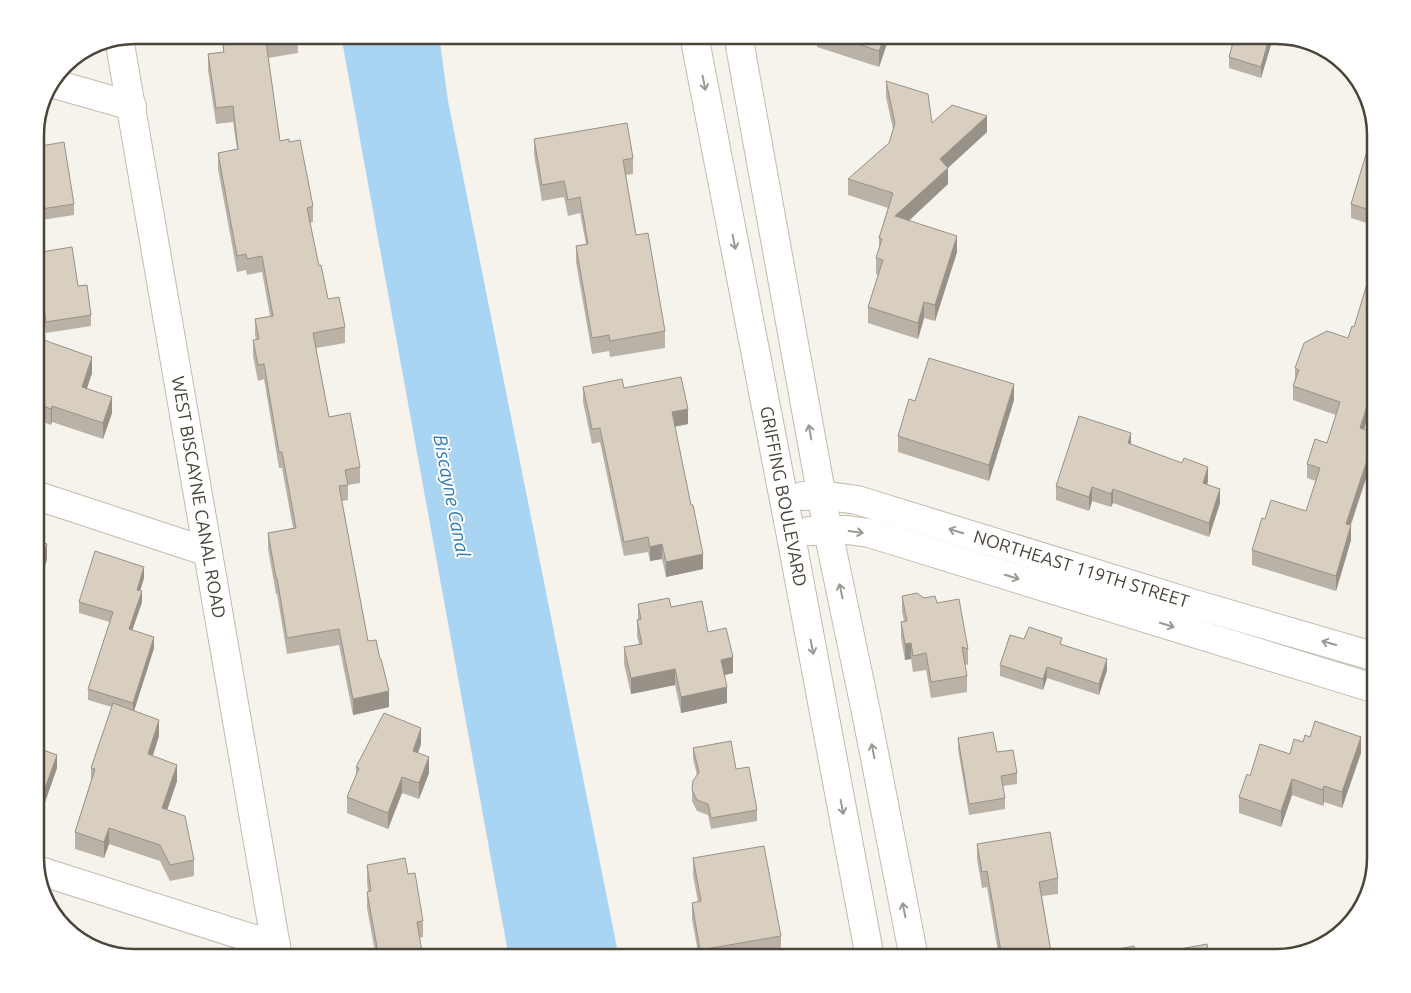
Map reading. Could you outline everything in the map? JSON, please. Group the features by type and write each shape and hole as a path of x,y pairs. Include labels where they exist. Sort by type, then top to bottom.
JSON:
{"street":[{"name":"GRIFFING BOULEVARD","path":"696,44 868,949"},
{"path":"740,44 821,495 912,949"},
{"name":"WEST BISCAYNE CANAL ROAD","path":"120,45 276,949"},
{"path":"59,84 132,106"},
{"name":"NORTHEAST 119TH STREET","path":"783,497 821,495 857,500 1191,603 1367,654"},
{"path":"44,498 208,552"},
{"name":"NORTHEAST 119TH STREET","path":"790,531 847,530 869,533 1367,686"},
{"path":"45,873 268,949"}],"water":[{"name":"Biscayne Canal","path":"343,44 440,44 448,101 617,949 507,949"}],"building":[{"path":"266,44 280,141 289,139 289,142 300,140 313,206 307,208 319,266 321,265 328,299 339,297 345,327 313,333 329,417 350,413 360,467 345,470 348,485 339,486 368,641 376,640 389,691 353,699 339,629 287,638 268,533 296,528 282,452 279,452 264,364 258,365 253,340 259,339 255,319 273,316 262,256 247,259 246,254 237,256 218,153 238,149 233,106 216,108 208,54 224,52 223,45"},
{"path":"858,44 882,44 879,51"},
{"path":"1233,44 1267,44 1261,67 1229,57"},
{"path":"886,81 928,94 932,123 952,105 987,116 940,159 948,168 895,216 957,236 935,305 924,302 918,323 868,307 883,260 876,258 882,239 879,238 893,193 848,179 889,143 895,123"},
{"path":"627,123 633,158 623,160 636,235 648,233 665,331 610,341 609,335 592,338 576,246 588,244 580,197 568,200 564,181 542,185 534,139"},
{"path":"64,142 74,204 44,209 44,145"},
{"path":"1367,151 1367,209 1351,204"},
{"path":"72,247 78,286 87,285 91,315 46,322 44,309 44,252"},
{"path":"1367,284 1367,406 1360,428 1367,430 1367,460 1346,524 1351,525 1336,576 1252,550 1262,518 1265,519 1271,500 1306,511 1320,468 1307,464 1315,439 1327,443 1340,402 1293,386 1299,370 1295,368 1304,343 1327,331 1348,338 1352,326 1354,327"},
{"path":"44,340 92,357 82,387 112,397 103,423 52,406 51,409 44,406"},
{"path":"929,358 1014,384 989,465 898,436 909,399 915,401"},
{"path":"681,377 688,409 672,412 703,554 666,562 662,544 650,547 648,537 624,542 600,428 592,429 583,387 622,379 624,388"},
{"path":"1079,416 1131,433 1128,443 1182,463 1184,458 1208,467 1203,483 1220,489 1209,523 1113,489 1111,494 1092,487 1089,497 1056,486"},
{"path":"95,551 144,567 137,590 142,591 129,629 154,637 133,703 88,689 113,612 79,602"},
{"path":"917,593 924,598 935,596 937,603 959,599 968,649 962,647 967,676 931,682 926,653 913,656 911,643 905,644 901,622 907,621 902,596"},
{"path":"669,598 671,607 702,601 708,632 726,628 733,657 721,660 727,687 681,697 675,669 631,678 624,647 642,644 637,620 641,619 638,604"},
{"path":"1029,627 1062,638 1060,644 1107,659 1099,684 1047,667 1043,679 1000,665 1010,635 1024,639"},
{"path":"113,703 159,720 148,754 177,765 162,808 185,816 194,860 170,865 160,845 109,828 104,842 75,832 95,769 91,768"},
{"path":"384,713 421,728 413,751 429,757 419,783 402,777 388,813 347,797 359,768 356,767"},
{"path":"1315,721 1361,737 1342,792 1324,786 1323,790 1292,779 1281,811 1239,797 1247,774 1250,776 1260,744 1290,754 1294,739 1303,742 1305,735 1310,737"},
{"path":"993,732 997,752 1013,750 1017,773 1001,776 1005,798 969,804 958,738"},
{"path":"731,741 736,769 749,767 757,810 711,818 708,804 697,800 692,790 693,781 699,772 693,748"},
{"path":"44,750 57,755 44,791"},
{"path":"1050,832 1058,878 1039,882 1050,949 1000,949 987,871 982,872 977,844"},
{"path":"764,846 781,936 700,949 692,903 701,901 693,858"},
{"path":"405,858 408,874 415,873 423,921 417,922 422,949 377,949 367,892 371,891 367,865"},
{"path":"1207,944 1208,949 1180,949"},
{"path":"1134,946 1135,949 1118,949"}]}
